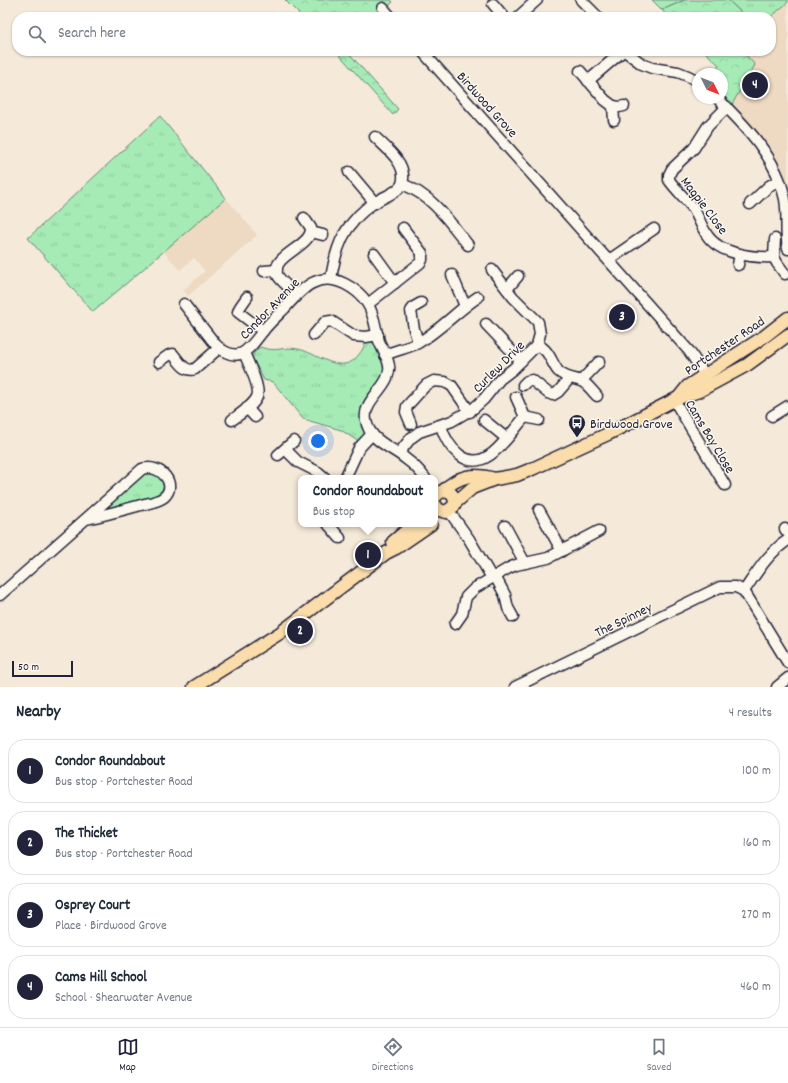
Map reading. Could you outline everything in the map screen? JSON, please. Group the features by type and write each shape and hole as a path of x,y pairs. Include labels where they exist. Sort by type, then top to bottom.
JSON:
{"main road":[{"name":"Portchester Road","path":"676,399 688,386 765,336 788,318"},
{"name":"Portchester Road","path":"438,519 470,489 495,479 517,475 544,464 610,433 676,399 699,391 747,365 788,335"},
{"name":"Portchester Road","path":"438,495 454,482 468,477 483,475 495,479"},
{"path":"438,496 452,494 455,500 450,509 439,510 438,503"},
{"path":"386,552 392,543 411,527"},
{"path":"194,687 280,633 386,552 396,548 427,527"}],"street":[{"path":"524,12 537,0"},
{"path":"581,0 593,12"},
{"path":"493,4 500,12"},
{"path":"383,8 387,12"},
{"name":"Birdwood Grove","path":"430,56 689,351 705,375"},
{"path":"588,81 618,56"},
{"path":"631,56 642,64 652,68 678,72 692,78"},
{"path":"580,72 605,100 613,106 624,106"},
{"path":"724,104 764,150 779,180 785,200 788,249"},
{"path":"613,106 614,120"},
{"name":"Magpie Close","path":"727,107 708,126 694,148 672,169 668,175 669,180 692,207 707,236 713,243 740,254 754,257 774,257"},
{"path":"375,137 400,163 402,167 402,184 397,190 375,203 357,217 348,228 333,263 331,279 342,282 351,288 368,304 389,366 387,378 368,406 366,413 366,420 372,434 413,464 422,475"},
{"path":"350,172 364,182 375,203"},
{"path":"750,204 769,186 779,180"},
{"path":"402,184 422,194 433,203 468,245"},
{"path":"297,294 278,276 277,270 281,260 307,239 311,232 310,225 304,218"},
{"path":"368,304 422,260 422,253 407,229"},
{"path":"609,260 654,229"},
{"path":"311,232 323,235"},
{"path":"775,239 774,257 776,263 785,274"},
{"path":"374,254 395,283"},
{"path":"738,265 740,254"},
{"path":"264,271 277,270"},
{"name":"Curlew Drive","path":"399,453 411,438 419,432 425,429 441,426 470,412 480,403 500,379 537,345 540,334 538,322 507,289 492,270"},
{"path":"452,275 465,306"},
{"path":"507,289 518,276"},
{"name":"Condor Avenue","path":"219,348 235,354 244,353 253,346 263,331 297,294 314,282 325,278 331,279"},
{"path":"247,297 238,312 263,331"},
{"path":"386,355 418,342 442,327 465,306 478,297"},
{"path":"418,342 414,329 412,311 414,307 421,303"},
{"path":"160,362 169,355 173,354 186,370 193,375 195,369 219,348 211,340 184,304"},
{"path":"314,335 325,322 331,321 354,336 366,337 378,335"},
{"path":"486,324 521,361"},
{"path":"537,345 541,346 547,352 559,372 570,378 581,381 597,396"},
{"path":"232,420 254,402 259,392 244,353"},
{"path":"581,381 599,362"},
{"path":"523,385 527,381 532,380 548,393 553,395 556,394 570,378"},
{"path":"411,424 406,412 407,406 426,379 441,381 452,386 459,394 470,412"},
{"path":"516,397 525,417"},
{"name":"Cams Bay Close","path":"676,399 725,485"},
{"path":"772,416 788,406"},
{"path":"247,408 255,417"},
{"path":"525,417 539,420"},
{"path":"441,426 444,435 456,453 466,459 476,460 486,458 495,451 525,417"},
{"path":"484,420 506,438"},
{"path":"350,475 359,448 372,434"},
{"path":"294,441 282,452 322,475"},
{"path":"0,595 86,519 103,502 142,469 147,467 156,468 162,472 167,480 167,494 159,500 86,519"},
{"path":"450,509 505,595 508,608 513,617"},
{"path":"539,510 562,551"},
{"path":"505,526 525,563"},
{"path":"331,527 340,538"},
{"path":"455,624 462,614 466,597 475,588 509,568 525,563 544,560 600,531"},
{"path":"788,540 776,548 768,557 744,591 788,663"},
{"name":"The Spinney","path":"515,687 720,587 736,587 744,591"},
{"path":"777,687 788,678"}],"shaded area":[{"path":"652,0 788,0 788,191 779,166 767,146 759,135 728,103 728,68 717,68 719,65 709,56 776,56 776,12 663,12"},
{"path":"226,198 257,235 188,296 183,290 205,271 194,258 180,270 163,251"}],"green space":[{"path":"285,0 391,0 393,2 382,12 297,12"},
{"path":"652,0 685,0 662,10"},
{"path":"685,0 728,0 741,12 664,12 662,10"},
{"path":"728,0 788,0 788,2 776,13 741,12"},
{"path":"340,56 351,56 398,109 393,115"},
{"path":"709,56 747,56 755,65 731,106 728,103 728,68 717,68 719,65"},
{"path":"160,116 226,198 93,312 28,238"},
{"path":"365,342 374,343 384,363 384,371 383,378 362,411 361,422 365,433 360,440 356,440 341,430 303,419 273,382 264,380 252,357 260,347 266,349 293,348 305,351 327,361 343,364 350,363 356,358 363,349"},
{"path":"149,470 163,479 165,489 160,496 108,509 107,506 144,471"}],"place":[{"name":"Cams Hill School","path":"755,85"},
{"name":"Osprey Court","path":"622,317"},
{"name":"Birdwood Grove","path":"577,438"},
{"name":"Condor Roundabout","path":"368,555"},
{"name":"The Thicket","path":"300,631"}]}
